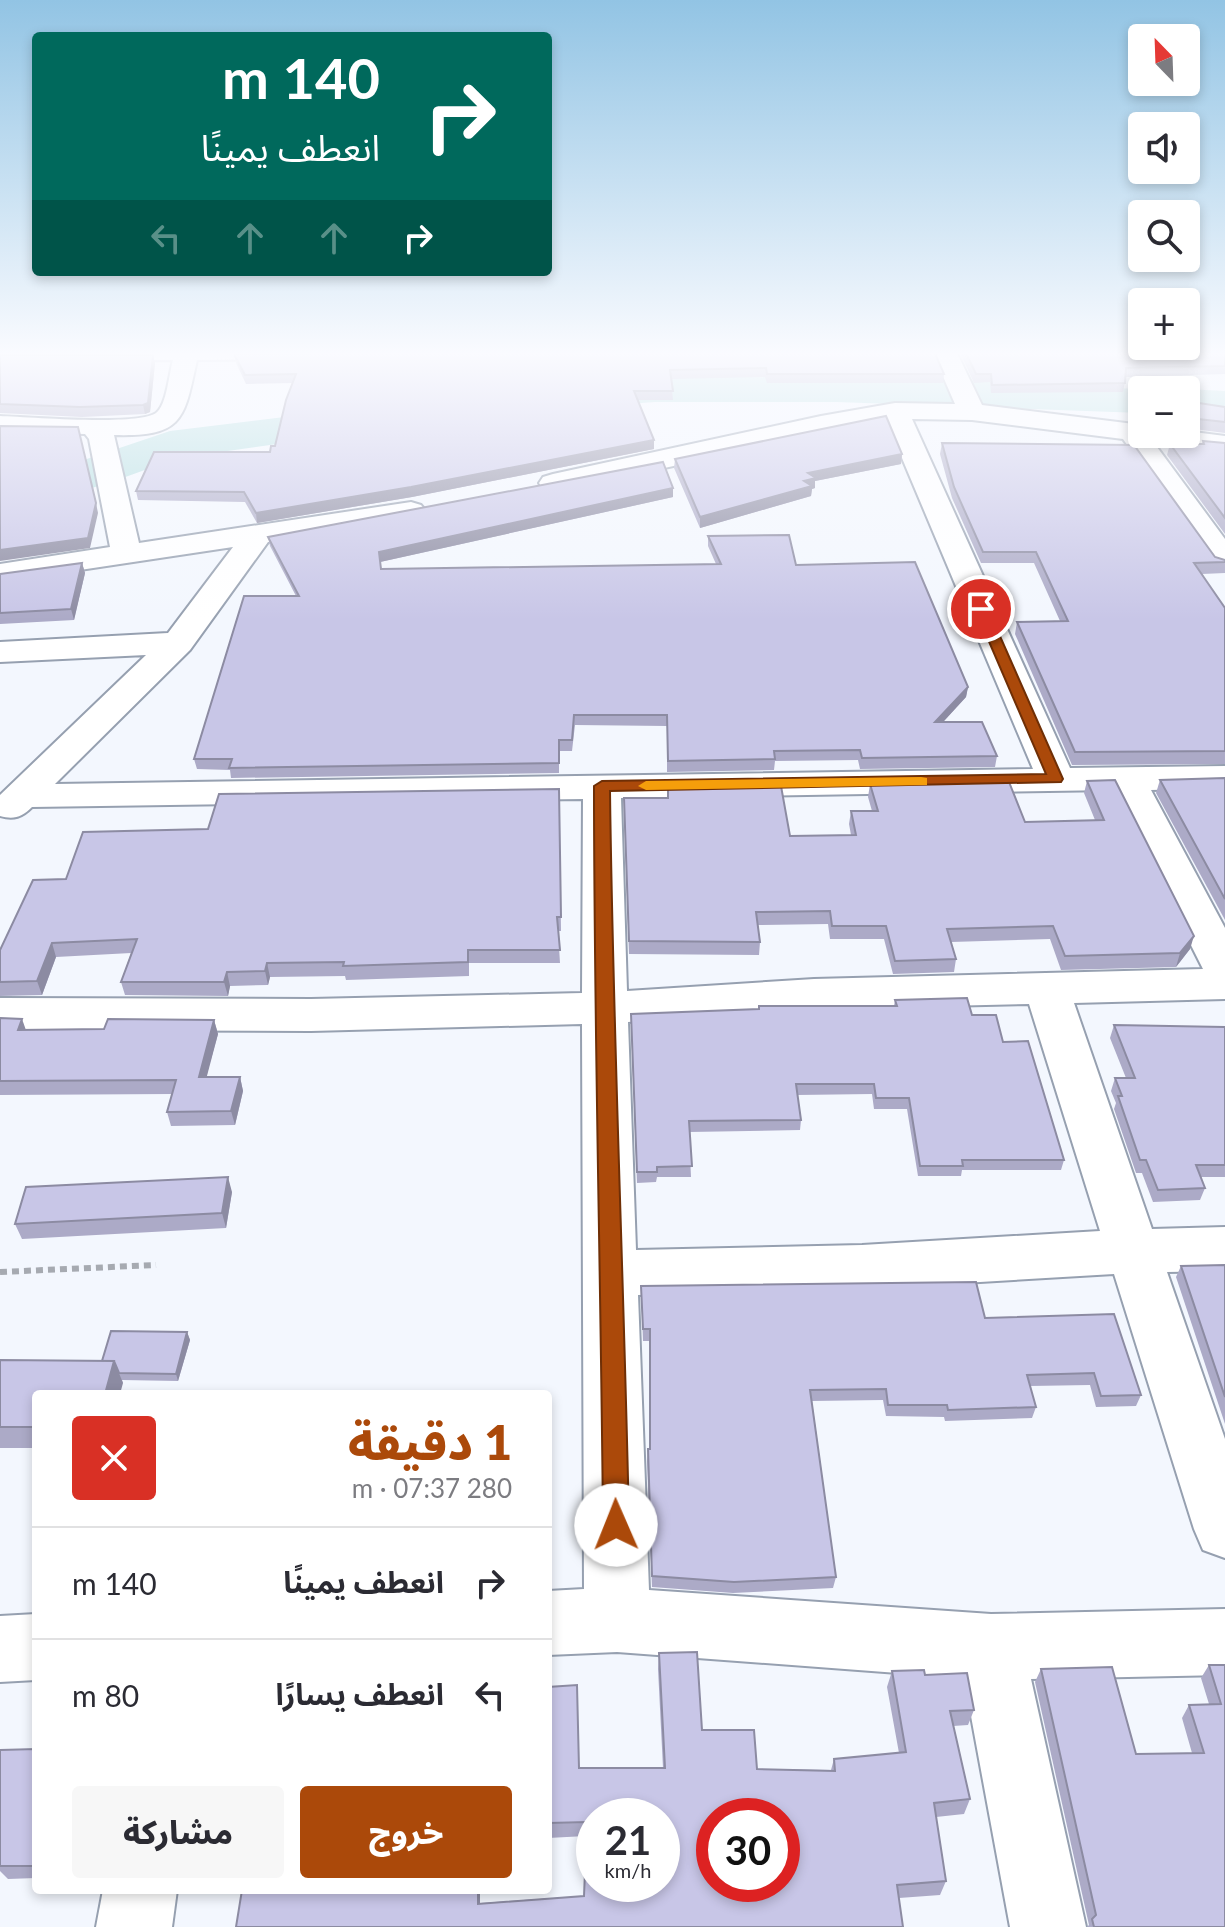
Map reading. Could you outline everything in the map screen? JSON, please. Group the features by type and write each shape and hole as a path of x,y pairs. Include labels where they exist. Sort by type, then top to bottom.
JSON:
{"street":[{"path":"103,441 127,556"},
{"path":"529,488 744,441"},
{"path":"908,441 1056,779"},
{"path":"1202,441 1225,444"},
{"path":"1151,448 1225,560"},
{"path":"0,573 256,537 437,506"},
{"path":"10,806 178,643 256,537"},
{"path":"0,652 178,643"},
{"path":"10,806 602,786 1225,777"},
{"path":"1126,778 1225,970"},
{"path":"602,786 603,1008 612,1273 617,1620"},
{"path":"0,1014 311,1015 603,1008 814,994 1225,984"},
{"path":"1046,988 1225,1529"},
{"path":"612,1273 862,1267 1135,1251 1225,1249"},
{"path":"552,1623 617,1620 991,1647 1225,1642"},
{"path":"0,1649 32,1647"},
{"path":"991,1647 1048,1927"},
{"path":"134,1927 139,1894"}],"path":[{"path":"0,1272 156,1265"}],"building":[{"path":"0,441 81,441 96,503 88,538 0,550"},
{"path":"276,441 649,441 256,513 244,492 136,491 154,452 270,452 271,446 275,446"},
{"path":"764,441 896,441 902,454 808,473 816,478 804,481 812,486 700,517 675,459"},
{"path":"1203,441 1225,443 1225,518 1173,448 1200,448 1200,444 1204,444"},
{"path":"942,443 1128,445 1128,448 1136,448 1215,557 1225,560 1194,563 1225,608 1225,751 1075,752 1017,622 1068,621 1036,552 983,552 954,487"},
{"path":"663,462 673,488 379,552 381,569 721,564 708,536 789,535 796,565 915,562 968,687 935,722 982,722 997,756 862,758 860,750 774,751 775,759 668,761 667,715 574,715 572,740 559,740 559,763 229,768 232,759 194,759 244,596 299,596 268,537"},
{"path":"82,563 71,609 0,613 0,574"},
{"path":"1225,778 1225,899 1160,780"},
{"path":"1115,780 1194,936 1180,953 1065,956 1053,926 947,929 956,959 895,961 886,926 832,926 830,911 756,912 760,942 629,941 624,798 668,798 668,787 781,786 790,836 856,835 851,811 878,811 870,784 1009,782 1025,822 1104,820 1087,781"},
{"path":"559,789 561,917 557,917 560,950 468,950 468,962 343,966 344,962 267,963 265,971 227,972 224,982 121,982 137,939 52,943 37,981 0,982 0,950 33,880 66,879 83,832 208,829 219,794"},
{"path":"967,998 972,1015 996,1015 1003,1042 1028,1041 1064,1160 962,1160 963,1166 920,1166 909,1098 876,1098 874,1084 796,1084 801,1120 689,1121 692,1166 657,1167 657,1172 637,1172 631,1014 759,1009 759,1006 897,1006 895,1000"},
{"path":"0,1018 22,1019 18,1030 104,1029 108,1019 214,1020 199,1077 240,1077 231,1111 167,1112 176,1080 0,1081"},
{"path":"1114,1025 1225,1027 1225,1165 1196,1165 1205,1188 1158,1190 1146,1160 1140,1160 1115,1078 1135,1078"},
{"path":"228,1177 222,1213 15,1224 26,1187"},
{"path":"1225,1265 1225,1397 1181,1266"},
{"path":"976,1282 985,1318 1114,1314 1141,1395 1101,1396 1094,1373 1027,1375 1036,1407 948,1410 947,1405 888,1405 886,1389 810,1390 836,1577 734,1582 652,1576 648,1449 650,1329 643,1329 641,1286"},
{"path":"111,1331 187,1332 176,1374 119,1373 114,1361 102,1361"},
{"path":"0,1360 114,1361 106,1390 32,1390 32,1427 0,1427"},
{"path":"697,1652 702,1730 754,1730 757,1769 835,1771 834,1759 906,1752 892,1671 924,1670 925,1675 967,1673 974,1710 950,1711 970,1799 934,1803 946,1881 897,1885 903,1927 236,1927 241,1894 478,1894 478,1904 576,1897 576,1902 680,1902 680,1798 576,1798 576,1822 552,1823 552,1687 577,1685 579,1768 665,1768 659,1653"},
{"path":"1209,1665 1225,1665 1225,1927 1094,1927 1092,1919 1096,1915 1041,1669 1112,1667 1136,1754 1204,1753 1189,1705 1221,1704"},
{"path":"32,1749 32,1866 0,1866 0,1750"}],"waterway":[{"path":"0,498 89,474 170,445 202,441"}],"slow traffic":[{"path":"646,786 921,782"}],"route":[{"path":"616,1525 603,1008 602,786 1056,779 981,609"}]}
